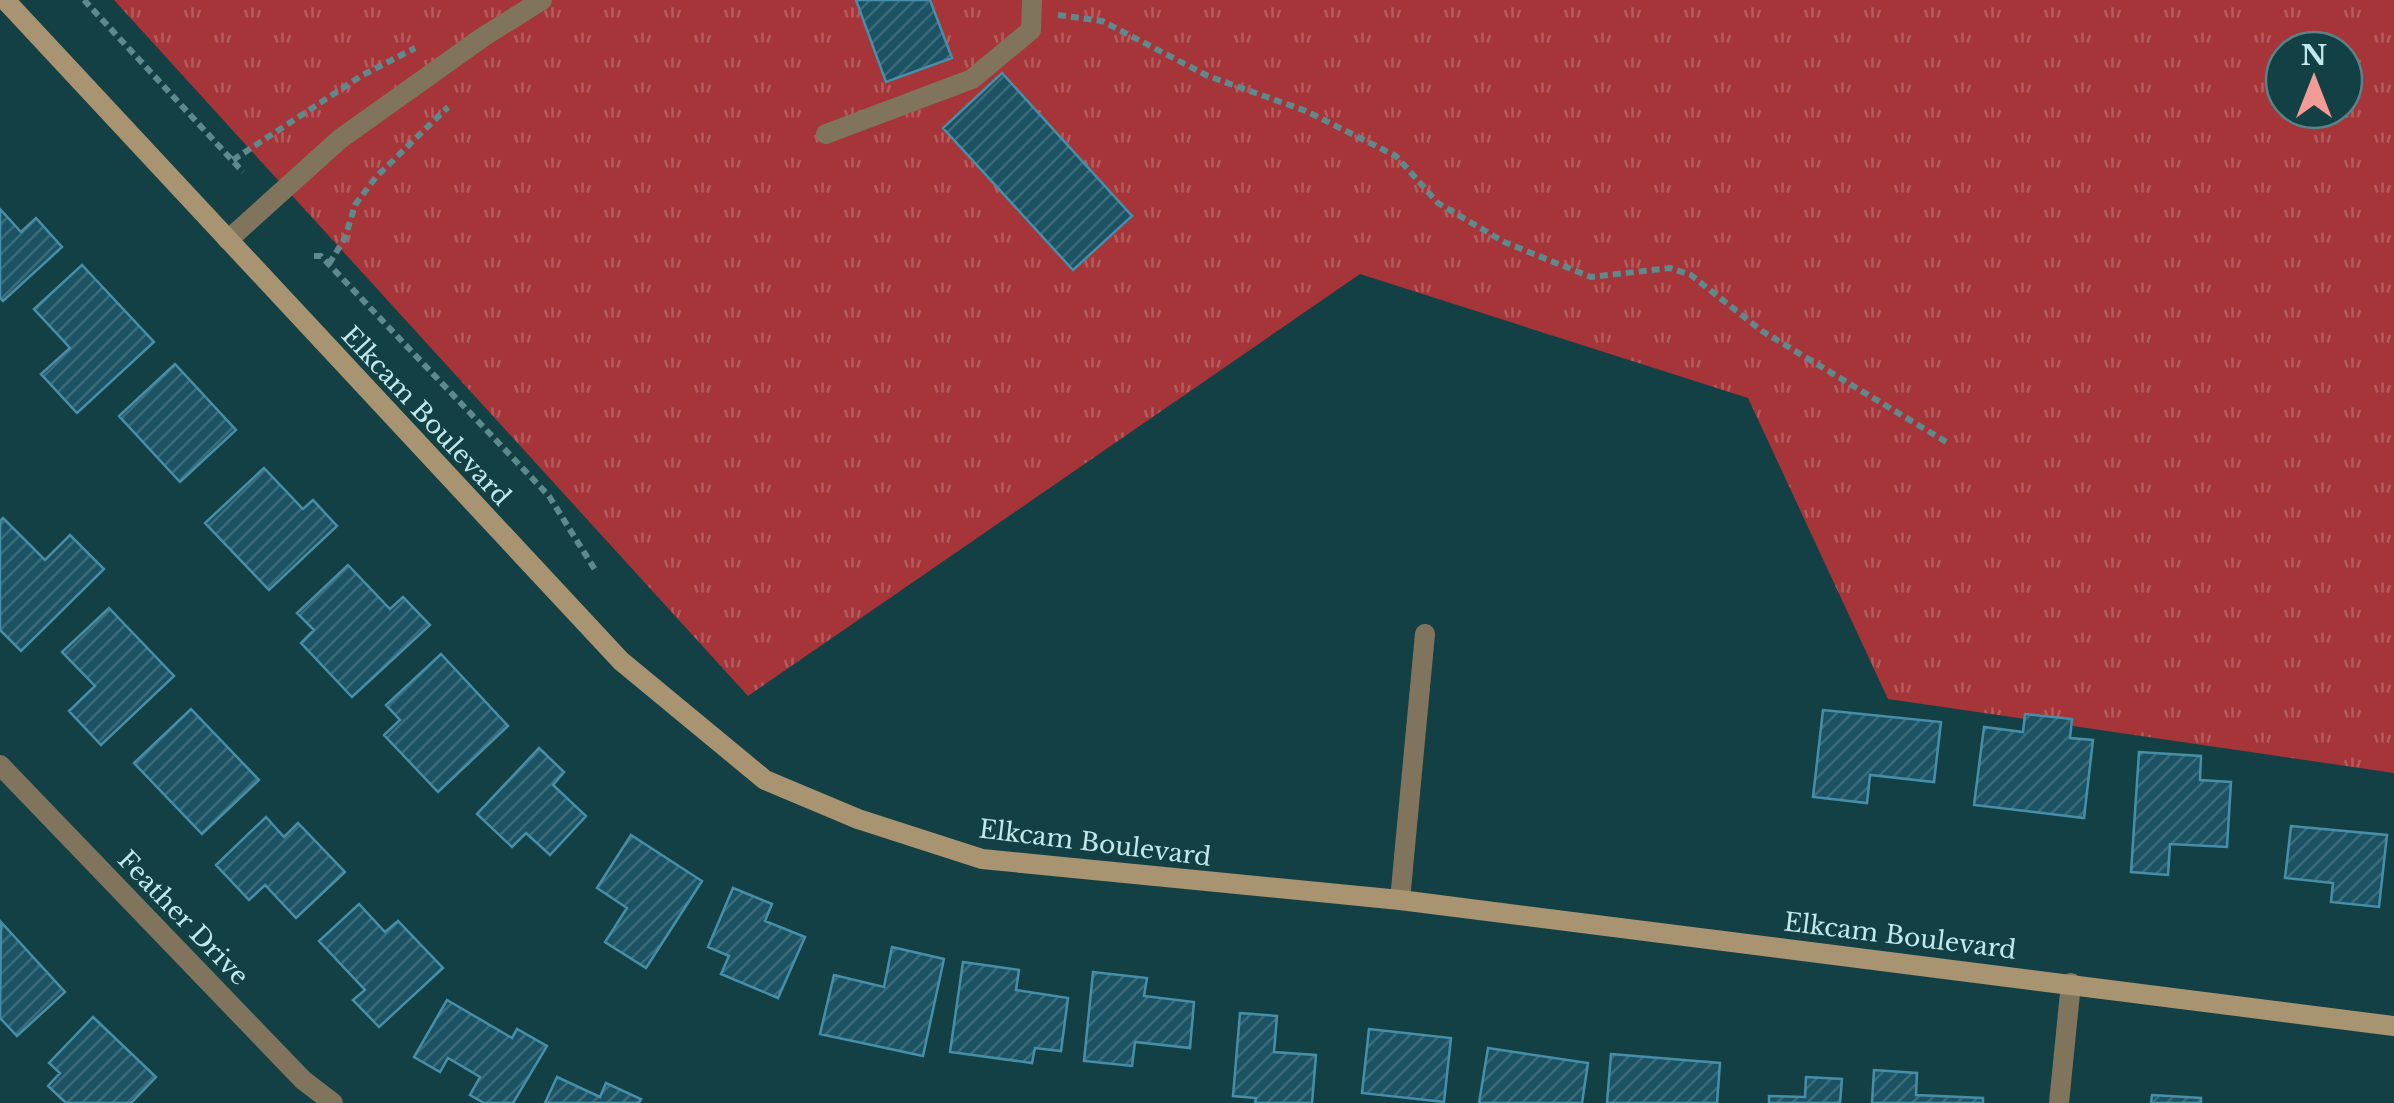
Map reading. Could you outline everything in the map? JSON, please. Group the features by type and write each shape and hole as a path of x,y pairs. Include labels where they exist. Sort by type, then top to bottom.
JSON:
{"street":[{"name":"Elkcam Boulevard","path":"6,0 621,661 765,780 858,819 982,858 1400,900 2071,982 2394,1026"},
{"path":"228,240 340,139 470,45 542,0"},
{"path":"826,134 972,79 1031,30 1032,6"},
{"path":"1400,900 1425,634"},
{"name":"Feather Drive","path":"0,765 303,1080 332,1103"},
{"path":"2059,1103 2071,982"}],"path":[{"path":"84,0 243,172"},
{"path":"1032,6 1102,21 1208,76 1306,111 1396,156 1438,203 1504,242 1592,277 1670,268 1691,275 1762,331 1948,443"},
{"path":"233,160 361,76 426,42"},
{"path":"329,264 345,238 354,204 376,176 448,107"},
{"path":"314,256 322,256 549,496 598,573"}],"green space":[{"path":"114,0 2394,0 2394,773 1888,699 1748,398 1360,274 748,696"}],"building":[{"path":"856,0 930,0 952,58 886,82"},
{"path":"1002,73 1132,216 1073,270 943,128"},
{"path":"0,209 21,232 36,218 62,247 3,301 0,298"},
{"path":"82,265 154,342 77,413 41,374 70,348 34,309"},
{"path":"175,364 236,430 180,482 119,416"},
{"path":"264,468 303,509 313,500 337,526 269,590 205,523"},
{"path":"3,518 45,560 70,535 104,569 21,651 0,630"},
{"path":"348,565 390,609 403,597 430,625 352,697 301,643 314,630 297,613"},
{"path":"109,608 174,676 101,745 69,711 95,686 62,652"},
{"path":"441,654 508,726 438,792 384,735 400,720 386,705"},
{"path":"191,709 259,780 202,834 134,763"},
{"path":"1823,710 1941,722 1934,782 1870,775 1867,803 1813,797"},
{"path":"2025,714 2072,719 2070,738 2093,740 2084,818 1974,805 1984,727 2023,732"},
{"path":"539,748 564,772 553,785 586,816 550,855 526,833 512,847 477,814"},
{"path":"2139,752 2201,756 2200,780 2231,782 2227,847 2170,844 2168,875 2131,872"},
{"path":"266,817 284,837 298,823 345,872 296,918 265,885 249,900 216,865"},
{"path":"2291,826 2387,835 2379,907 2331,902 2333,883 2285,878"},
{"path":"631,835 702,881 646,968 605,942 627,908 597,888"},
{"path":"733,888 772,904 765,921 805,937 778,998 721,974 729,956 708,947"},
{"path":"359,904 385,932 398,921 443,968 379,1027 353,1000 365,990 319,941"},
{"path":"1,922 65,992 17,1036 0,1018"},
{"path":"892,947 944,959 923,1056 820,1034 834,975 884,987"},
{"path":"963,962 1019,970 1016,990 1068,998 1061,1051 1035,1048 1032,1063 950,1052"},
{"path":"1093,972 1147,978 1144,996 1194,1002 1190,1048 1135,1042 1132,1066 1084,1061"},
{"path":"447,1000 512,1038 517,1029 547,1046 513,1103 484,1103 470,1095 480,1077 448,1058 440,1072 414,1057"},
{"path":"1240,1013 1277,1016 1274,1052 1316,1055 1312,1103 1255,1103 1256,1098 1233,1096"},
{"path":"93,1017 156,1077 131,1103 66,1103 48,1086 60,1073 49,1063"},
{"path":"1369,1029 1451,1038 1444,1102 1362,1093"},
{"path":"1488,1048 1588,1063 1582,1103 1479,1103"},
{"path":"1611,1054 1720,1063 1717,1103 1607,1103"},
{"path":"1874,1070 1917,1073 1916,1095 1983,1098 1983,1103 1872,1103"},
{"path":"557,1077 600,1097 606,1083 641,1099 639,1103 545,1103"},
{"path":"1806,1077 1842,1079 1840,1103 1769,1103 1769,1096 1805,1097"},
{"path":"2152,1095 2201,1098 2201,1103 2151,1103"}]}
